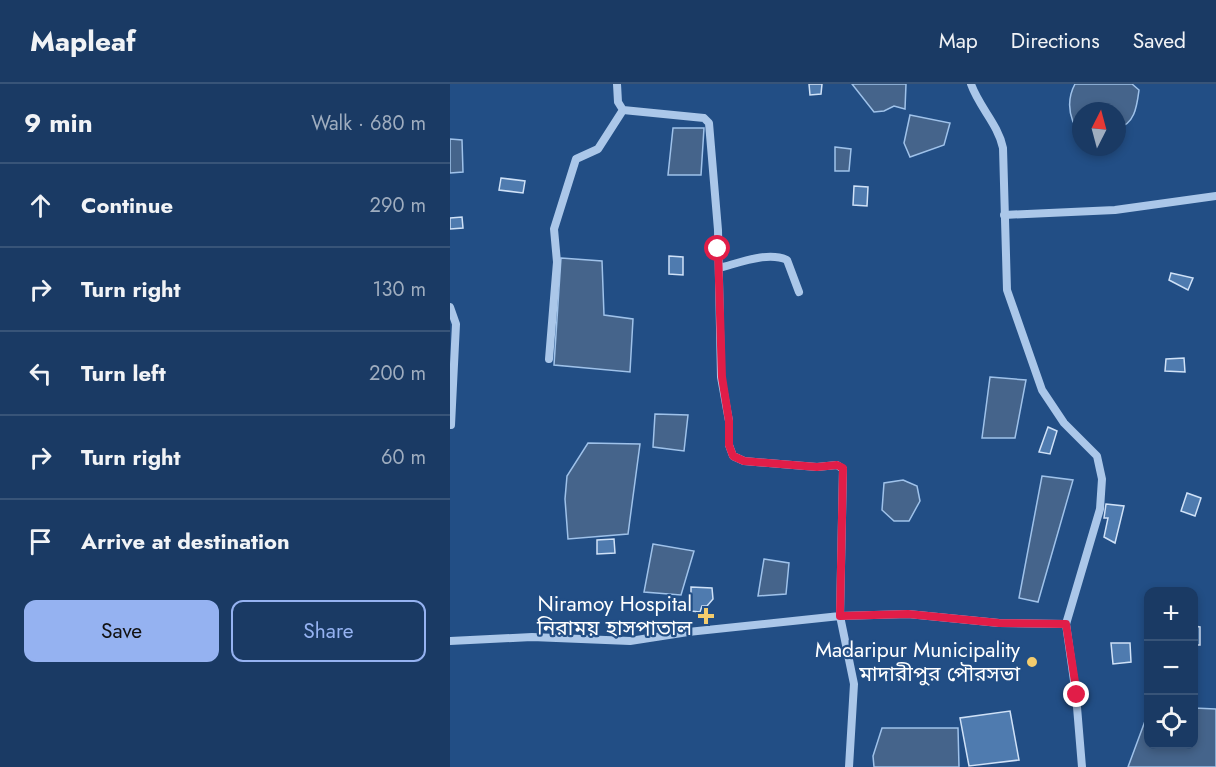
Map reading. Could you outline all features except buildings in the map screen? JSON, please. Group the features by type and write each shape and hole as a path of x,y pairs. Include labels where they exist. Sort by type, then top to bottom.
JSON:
{"street":[{"path":"617,84 618,102 623,110"},
{"path":"971,84 985,113 1000,133 1003,148 1007,290 1042,390 1064,423 1097,456 1102,478 1100,509 1066,624 1077,695 1082,767"},
{"path":"623,110 704,118 710,123 719,268 722,377 729,421 729,445 733,456 756,463 817,467 837,465 843,468 840,616 854,684 849,767"},
{"path":"549,358 556,295 556,216 567,194 576,159 598,149 623,110"},
{"path":"1004,215 1115,210 1216,196"},
{"path":"719,268 756,259 780,257 787,260 799,292"},
{"path":"450,307 456,324 450,432"},
{"path":"450,641 532,637 630,641 688,632 840,616 908,614 999,623 1066,624"}],"water":[{"path":"852,84 906,84 905,109 894,106 884,111 874,112"},
{"path":"1075,84 1132,84 1139,90 1134,114 1126,124 1126,102 1072,102 1072,119 1069,103"},
{"path":"910,115 950,123 944,145 910,157 904,143"},
{"path":"673,128 704,128 701,175 668,175"},
{"path":"450,139 462,140 463,172 450,173"},
{"path":"835,147 851,149 849,171 835,171"},
{"path":"561,258 602,261 604,315 633,319 630,372 554,365"},
{"path":"990,377 1026,380 1015,438 982,438"},
{"path":"655,414 688,415 684,451 653,447"},
{"path":"588,443 640,444 628,534 568,539 565,499 567,476"},
{"path":"1042,476 1073,480 1038,602 1019,598"},
{"path":"903,480 917,486 920,501 909,521 894,521 882,510 884,483"},
{"path":"653,544 694,551 681,595 644,592"},
{"path":"764,559 789,563 786,594 758,596"},
{"path":"1198,708 1216,709 1216,767 1128,767 1144,724 1144,749 1198,749"},
{"path":"882,728 958,728 959,767 874,767 873,756"}],"place":[{"name":"Niramoy Hospital নিরাময় হাসপাতাল","path":"706,616"},
{"name":"Madaripur Municipality মাদারীপুর পৌরসভা","path":"1032,662"}],"route":[{"path":"718,249 722,377 729,421 729,445 733,456 744,461 817,467 837,465 843,468 840,616 908,614 999,623 1066,624 1065,634 1077,695"}]}
